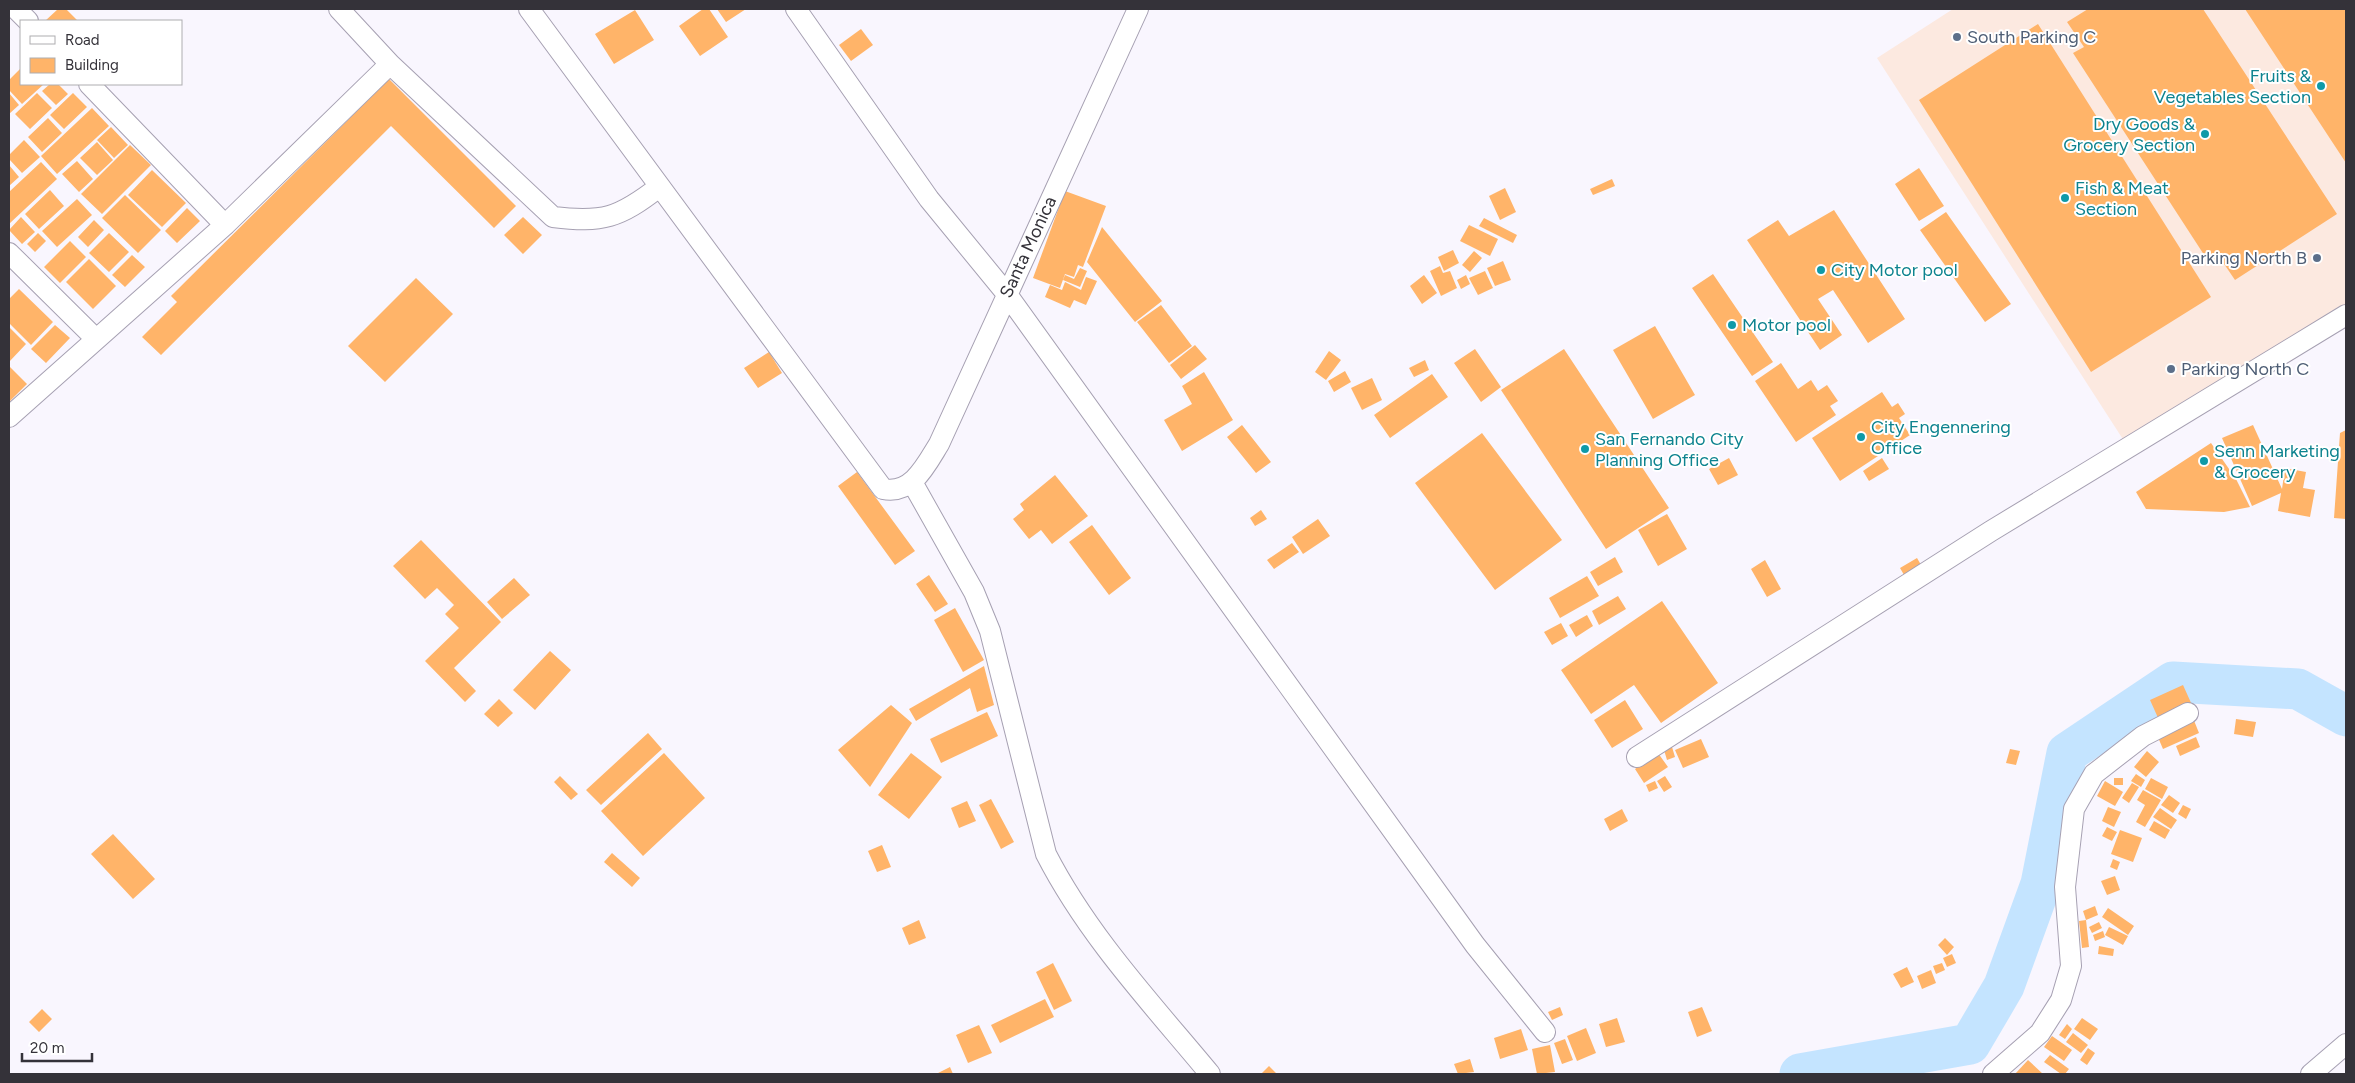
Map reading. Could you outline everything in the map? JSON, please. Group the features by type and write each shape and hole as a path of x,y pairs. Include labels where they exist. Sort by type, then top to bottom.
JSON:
{"street":[{"path":"16,9 27,20"},
{"path":"339,9 390,64 553,217 585,221 603,219 632,207 658,187"},
{"path":"529,9 658,187 883,489 900,489 912,482 974,592 990,631 1046,854 1060,882 1106,948 1210,1074"},
{"path":"796,9 928,199 1006,293 1475,945 1545,1032"},
{"name":"Santa Monica","path":"912,482 924,468 939,444 1006,293 1138,9"},
{"path":"9,417 226,225 390,64"},
{"path":"90,85 226,225"},
{"path":"9,252 96,339"},
{"path":"1637,758 1991,531 2346,315"},
{"path":"1993,1074 2040,1033 2061,1000 2071,966 2065,887 2074,810 2094,774 2143,736 2188,713"},
{"path":"2311,1074 2346,1044"}],"shaded area":[{"path":"1953,9 2346,9 2346,305 2126,444 1877,58"}],"building":[{"path":"58,9 66,9 77,20 46,20"},
{"path":"703,9 709,9 728,37 700,56 679,26"},
{"path":"717,9 746,9 726,22"},
{"name":"Dry Goods & Grocery Section","path":"2088,9 2203,9 2337,214 2235,280 2220,258 2210,264 2073,53 2084,47 2067,22"},
{"name":"Fruits & Vegetables Section","path":"2245,9 2346,9 2346,163"},
{"path":"635,10 654,40 614,64 595,34"},
{"name":"Fish & Meat Section","path":"2038,24 2211,297 2091,372 1919,100"},
{"path":"861,29 873,45 851,61 839,45"},
{"path":"20,69 20,85 43,85 22,104 9,90 9,80"},
{"path":"389,79 516,206 494,228 391,126 161,355 142,337 177,302 171,296"},
{"path":"49,85 59,85 68,94 56,105 42,91"},
{"path":"9,93 19,105 9,114"},
{"path":"37,93 52,108 30,129 15,114"},
{"path":"73,93 87,107 64,129 50,115"},
{"path":"92,108 109,126 57,174 41,156"},
{"path":"48,118 62,133 42,152 28,137"},
{"path":"111,127 128,145 114,158 97,140"},
{"path":"24,140 40,157 22,173 9,159 9,155"},
{"path":"97,142 113,160 97,175 80,158"},
{"path":"130,145 151,165 102,214 81,194"},
{"path":"77,161 93,179 79,192 62,174"},
{"path":"41,162 57,179 9,224 9,192"},
{"path":"9,165 19,177 9,186"},
{"path":"1919,168 1944,206 1919,221 1895,184"},
{"path":"152,170 186,203 162,227 128,195"},
{"path":"1612,179 1615,186 1593,195 1590,189"},
{"path":"1505,188 1516,212 1500,220 1489,196"},
{"path":"50,190 64,206 39,229 25,214"},
{"path":"1065,191 1106,206 1083,267 1078,265 1074,277 1065,274 1060,288 1033,278"},
{"path":"125,195 161,230 138,253 102,218"},
{"path":"77,199 92,215 57,247 42,231"},
{"path":"187,208 200,221 177,243 165,231"},
{"name":"City Motor pool","path":"1834,210 1905,319 1868,343 1833,290 1818,299 1842,335 1820,350 1747,240 1778,220 1789,236"},
{"path":"1946,212 2011,304 1985,322 1920,230"},
{"path":"21,217 35,232 22,244 9,230"},
{"path":"523,217 542,235 523,254 504,235"},
{"path":"1484,218 1517,235 1513,243 1479,226"},
{"path":"94,220 104,230 88,247 78,237"},
{"path":"1469,225 1498,239 1490,256 1460,241"},
{"path":"1102,227 1162,301 1135,322 1087,262"},
{"path":"38,233 46,241 35,252 27,244"},
{"path":"109,233 129,252 109,272 89,253"},
{"path":"70,241 86,257 60,283 44,267"},
{"path":"1453,250 1459,263 1444,271 1438,257"},
{"path":"1474,251 1482,258 1470,272 1462,265"},
{"path":"132,255 145,267 125,287 112,275"},
{"path":"89,259 116,286 93,309 66,282"},
{"path":"1503,261 1511,280 1495,286 1487,268"},
{"path":"1440,266 1443,273 1450,271 1457,288 1441,296 1430,271"},
{"path":"1080,268 1087,271 1080,287 1063,280 1065,275 1074,279"},
{"path":"1485,271 1493,288 1478,295 1469,278"},
{"name":"Motor pool","path":"1713,274 1773,362 1752,376 1692,288"},
{"path":"1424,275 1437,293 1422,304 1410,286"},
{"path":"1466,275 1470,284 1461,289 1457,280"},
{"path":"1086,277 1097,281 1086,305 1074,300 1070,308 1045,297 1050,285 1062,290 1065,282 1081,290"},
{"path":"416,278 453,314 385,382 348,346"},
{"path":"19,289 53,322 31,345 9,323 9,299"},
{"path":"1161,305 1192,346 1169,363 1137,322"},
{"path":"55,325 70,338 46,363 31,349"},
{"path":"1655,326 1695,395 1653,419 1613,350"},
{"path":"9,327 26,344 9,362"},
{"path":"1195,345 1207,359 1181,379 1170,365"},
{"path":"1475,349 1501,387 1481,402 1454,363"},
{"name":"San Fernando City Planning Office","path":"1564,349 1669,508 1606,549 1501,390"},
{"path":"1329,351 1341,360 1326,380 1315,372"},
{"path":"769,352 782,373 758,388 744,368"},
{"path":"1425,360 1429,370 1414,377 1409,368"},
{"path":"1781,363 1798,389 1811,380 1818,391 1827,385 1838,401 1830,406 1836,415 1796,442 1755,381"},
{"path":"9,368 27,384 9,402"},
{"path":"1345,371 1351,382 1334,392 1328,381"},
{"path":"1204,372 1233,420 1182,451 1164,420 1192,404 1182,386"},
{"path":"1432,374 1448,397 1390,438 1374,415"},
{"path":"1372,378 1382,400 1362,410 1351,388"},
{"name":"City Engennering Office","path":"1882,392 1892,407 1898,403 1905,414 1899,418 1910,435 1840,481 1812,438"},
{"path":"1242,425 1271,462 1256,473 1227,437"},
{"path":"2253,425 2282,489 2285,468 2306,472 2303,488 2315,490 2310,517 2278,511 2281,493 2252,506 2222,438"},
{"path":"2346,430 2346,519 2334,518 2340,433"},
{"path":"1482,433 1562,540 1495,590 1415,483"},
{"name":"Senn Marketing & Grocery","path":"2211,443 2236,479 2250,507 2224,512 2146,509 2136,492"},
{"path":"1729,458 1738,475 1718,485 1709,469"},
{"path":"1882,458 1889,469 1869,481 1863,471"},
{"path":"857,472 915,551 895,565 838,486"},
{"path":"1055,475 1088,516 1052,544 1041,530 1029,539 1013,519 1024,510 1020,504"},
{"path":"1261,510 1267,519 1255,526 1250,518"},
{"path":"1667,514 1687,549 1658,566 1638,530"},
{"path":"1318,519 1330,536 1303,554 1292,537"},
{"path":"1092,525 1131,578 1109,595 1069,542"},
{"path":"421,540 501,622 454,668 476,691 465,702 425,661 459,628 445,614 454,605 437,588 425,599 393,566"},
{"path":"1292,543 1299,552 1274,569 1267,560"},
{"path":"1615,557 1623,572 1598,586 1590,572"},
{"path":"1917,558 1924,570 1907,580 1900,568"},
{"path":"1765,560 1781,589 1767,597 1751,569"},
{"path":"929,575 948,604 935,612 916,584"},
{"path":"1587,576 1599,596 1560,618 1549,598"},
{"path":"514,578 530,595 502,619 487,602"},
{"path":"1618,596 1626,609 1599,625 1592,611"},
{"path":"1662,601 1718,683 1661,723 1634,685 1591,714 1561,670"},
{"path":"955,608 984,660 963,672 934,620"},
{"path":"1587,615 1593,626 1576,637 1569,625"},
{"path":"1561,623 1568,636 1552,645 1544,632"},
{"path":"550,651 571,670 535,710 513,690"},
{"path":"984,666 994,705 977,712 970,688 916,721 909,709"},
{"path":"2183,685 2192,705 2159,720 2150,700"},
{"path":"499,699 513,713 498,727 484,714"},
{"path":"1625,700 1643,729 1612,748 1594,720"},
{"path":"891,705 912,723 870,787 838,750"},
{"path":"987,712 998,736 941,763 930,739"},
{"path":"2193,718 2199,733 2163,749 2157,735"},
{"path":"2236,719 2256,722 2253,737 2234,734"},
{"path":"648,733 662,749 601,805 586,790"},
{"path":"2196,737 2200,747 2180,756 2176,746"},
{"path":"1701,739 1709,757 1683,768 1675,750"},
{"path":"1672,747 1675,757 1667,760 1664,750"},
{"path":"2010,749 2020,751 2016,765 2006,763"},
{"path":"2147,751 2159,762 2146,777 2134,767"},
{"path":"664,753 705,798 643,856 601,811"},
{"path":"911,753 942,777 909,819 878,795"},
{"path":"1658,753 1668,767 1644,783 1635,769"},
{"path":"2136,774 2145,780 2141,787 2131,781"},
{"path":"560,776 578,794 571,800 554,782"},
{"path":"1665,776 1672,787 1664,792 1657,781"},
{"path":"2114,778 2123,778 2123,785 2114,785"},
{"path":"2151,778 2168,787 2162,799 2145,789"},
{"path":"1655,781 1658,788 1649,792 1646,785"},
{"path":"2105,781 2123,792 2115,806 2097,796"},
{"path":"2132,783 2139,787 2129,803 2122,798"},
{"path":"2143,790 2161,800 2145,827 2136,822 2145,805 2137,800"},
{"path":"2169,795 2180,803 2173,813 2161,805"},
{"path":"991,799 1014,842 1001,849 979,805"},
{"path":"967,801 976,821 959,828 951,808"},
{"path":"2183,805 2191,809 2186,819 2178,814"},
{"path":"2108,807 2121,812 2114,827 2102,821"},
{"path":"2160,808 2177,820 2171,829 2153,817"},
{"path":"1622,809 1628,821 1610,831 1604,819"},
{"path":"2154,821 2170,830 2165,839 2149,830"},
{"path":"2107,827 2117,832 2112,841 2102,836"},
{"path":"2120,830 2142,838 2133,862 2111,854"},
{"path":"113,834 155,879 133,899 91,854"},
{"path":"882,845 891,867 877,872 868,851"},
{"path":"612,853 640,878 632,887 604,862"},
{"path":"2113,859 2120,862 2117,870 2110,867"},
{"path":"2115,876 2120,890 2107,895 2101,881"},
{"path":"2095,906 2098,915 2086,920 2083,911"},
{"path":"2108,908 2134,926 2128,935 2102,917"},
{"path":"919,920 926,938 909,945 902,928"},
{"path":"2086,920 2089,947 2082,948 2079,921"},
{"path":"2099,922 2102,928 2092,933 2089,927"},
{"path":"2109,927 2128,936 2123,945 2105,935"},
{"path":"2103,931 2105,937 2095,941 2093,935"},
{"path":"1945,938 1954,947 1947,955 1938,945"},
{"path":"2099,946 2114,949 2113,956 2098,954"},
{"path":"1952,954 1956,963 1947,967 1943,958"},
{"path":"1053,963 1072,1001 1054,1010 1036,972"},
{"path":"1942,963 1945,970 1936,974 1933,966"},
{"path":"1907,967 1914,982 1901,988 1893,974"},
{"path":"1931,970 1936,983 1922,989 1917,976"},
{"path":"1045,999 1054,1017 1000,1043 991,1025"},
{"path":"1560,1007 1563,1015 1552,1020 1548,1012"},
{"path":"1702,1007 1712,1031 1697,1037 1688,1012"},
{"path":"42,1009 52,1019 39,1032 29,1022"},
{"path":"1617,1018 1625,1042 1606,1047 1599,1024"},
{"path":"2082,1018 2098,1029 2090,1040 2074,1029"},
{"path":"2067,1024 2072,1029 2065,1039 2059,1035"},
{"path":"979,1025 992,1053 968,1063 956,1035"},
{"path":"1586,1028 1596,1053 1577,1061 1567,1036"},
{"path":"1521,1029 1528,1050 1500,1059 1494,1038"},
{"path":"2073,1033 2088,1045 2081,1053 2066,1042"},
{"path":"2052,1036 2072,1050 2064,1061 2044,1047"},
{"path":"1565,1039 1573,1060 1562,1064 1554,1043"},
{"path":"1550,1045 1555,1072 1537,1074 1532,1049"},
{"path":"2088,1048 2095,1053 2087,1065 2080,1060"},
{"path":"2050,1055 2069,1069 2065,1074 2061,1074 2044,1062"},
{"path":"1470,1059 1474,1072 1458,1074 1454,1064"},
{"path":"2028,1060 2043,1074 2015,1074"},
{"path":"1269,1066 1277,1074 1261,1074"},
{"path":"950,1067 953,1074 938,1073"}],"waterway":[{"path":"1800,1074 1970,1044 2004,986 2041,884 2067,753 2173,682 2298,689 2346,716"}],"place":[{"name":"South Parking C","path":"1957,37"},
{"name":"Fruits & Vegetables Section","path":"2321,86"},
{"name":"Dry Goods & Grocery Section","path":"2205,134"},
{"name":"Fish & Meat Section","path":"2065,198"},
{"name":"Parking North B","path":"2317,258"},
{"name":"City Motor pool","path":"1821,270"},
{"name":"Motor pool","path":"1732,325"},
{"name":"Parking North C","path":"2171,369"},
{"name":"City Engennering Office","path":"1861,437"},
{"name":"San Fernando City Planning Office","path":"1585,449"},
{"name":"Senn Marketing & Grocery","path":"2204,461"}]}
